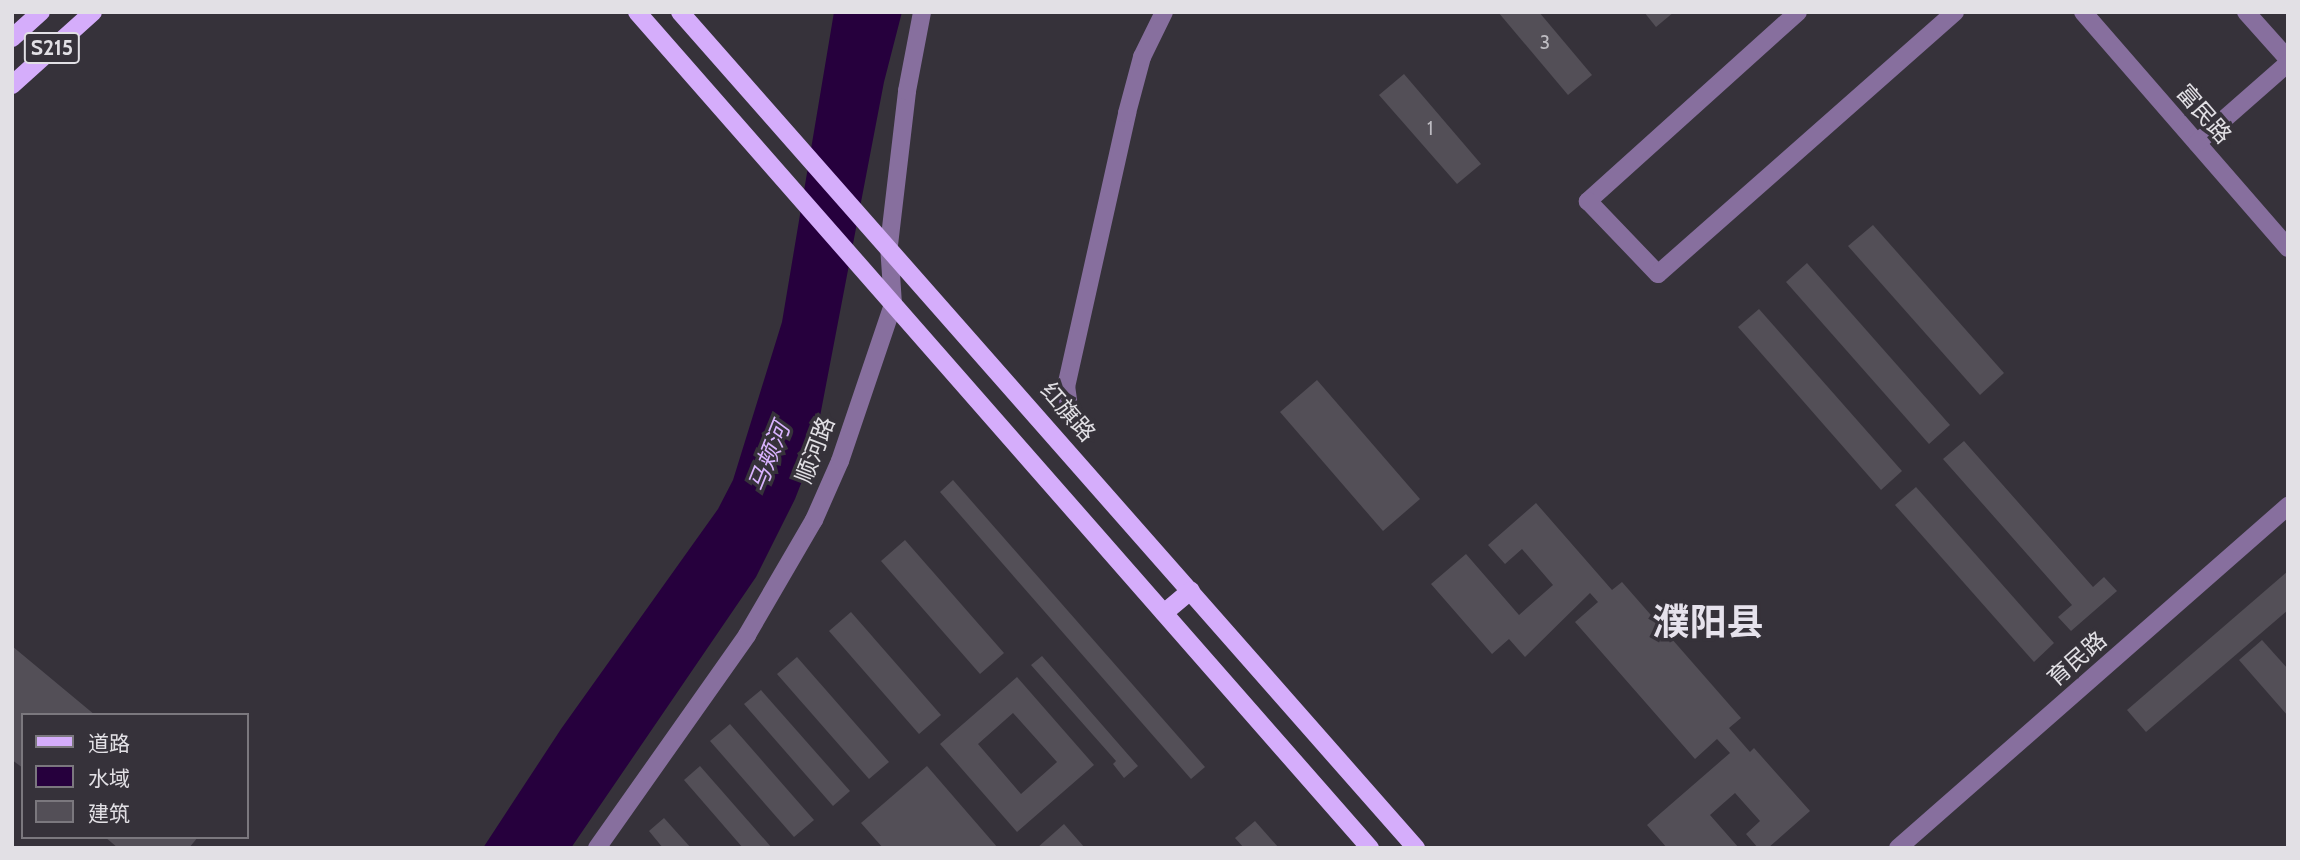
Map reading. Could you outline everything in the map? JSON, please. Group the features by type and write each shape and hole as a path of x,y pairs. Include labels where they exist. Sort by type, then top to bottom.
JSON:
{"main road":[{"name":"S215","path":"12,38 41,12"},
{"name":"S215","path":"12,85 93,12"},
{"path":"637,12 1370,848"},
{"name":"红旗路","path":"680,12 889,245 1416,848"},
{"path":"1164,613 1191,590"}],"street":[{"name":"顺河路","path":"597,848 747,635 786,572 840,461 893,304 889,245 907,91 922,12"},
{"path":"1070,414 1066,387 1127,113 1142,57 1164,12"},
{"path":"1798,12 1588,201 1658,274 1955,12"},
{"name":"富民路","path":"2083,12 2288,248"},
{"path":"2197,143 2288,61 2246,12"},
{"name":"育民路","path":"1898,848 2288,506"}],"water":[{"name":"马颊河","path":"834,12 902,12 884,82 813,453 795,499 756,577 571,848 483,848 561,729 718,509 733,480 782,322"}],"building":[{"path":"1498,12 1539,12 1592,75 1568,95"},
{"path":"1644,12 1674,12 1656,27"},
{"path":"1404,74 1481,164 1457,184 1379,95"},
{"path":"1873,225 2004,373 1980,395 1848,246"},
{"path":"1807,263 1950,425 1929,444 1786,282"},
{"path":"1759,309 1902,471 1881,490 1738,327"},
{"path":"1317,380 1420,499 1383,531 1280,412"},
{"path":"1964,441 2093,587 2104,577 2117,591 2071,631 2058,617 2072,605 1943,459"},
{"path":"953,480 1205,767 1191,779 940,492"},
{"path":"1916,487 2054,643 2034,662 1895,505"},
{"path":"1536,503 1612,590 1622,582 1741,718 1729,728 1750,752 1754,748 1810,811 1768,848 1758,848 1746,834 1760,821 1735,793 1710,815 1739,848 1667,848 1647,825 1730,753 1717,739 1695,759 1575,622 1598,602 1590,593 1525,657 1509,639 1492,654 1431,584 1466,554 1519,615 1553,585 1522,549 1505,564 1488,545"},
{"path":"905,540 1004,653 980,674 881,561"},
{"path":"2288,571 2288,610 2146,732 2127,710"},
{"path":"851,612 941,715 919,734 829,631"},
{"path":"2262,640 2288,669 2288,716 2239,660"},
{"path":"12,646 93,713 21,713 21,767 12,760"},
{"path":"1042,656 1138,766 1124,778 1113,764 1116,761 1031,665"},
{"path":"797,657 889,762 869,779 777,674"},
{"path":"1017,677 1094,765 1017,832 940,744","holes":["1013,713 1057,762 1021,794 978,744"]},
{"path":"761,690 850,791 833,806 744,704"},
{"path":"730,724 814,820 794,837 710,741"},
{"path":"700,766 772,848 743,848 684,780"},
{"path":"927,766 998,848 883,848 861,823"},
{"path":"664,818 691,848 663,848 649,831"},
{"path":"1255,821 1279,848 1244,848 1235,838"},
{"path":"1064,824 1085,848 1037,848"},
{"path":"107,839 196,839 189,848 118,848"}],"district":[{"name":"濮阳县","path":"1708,622"}]}
